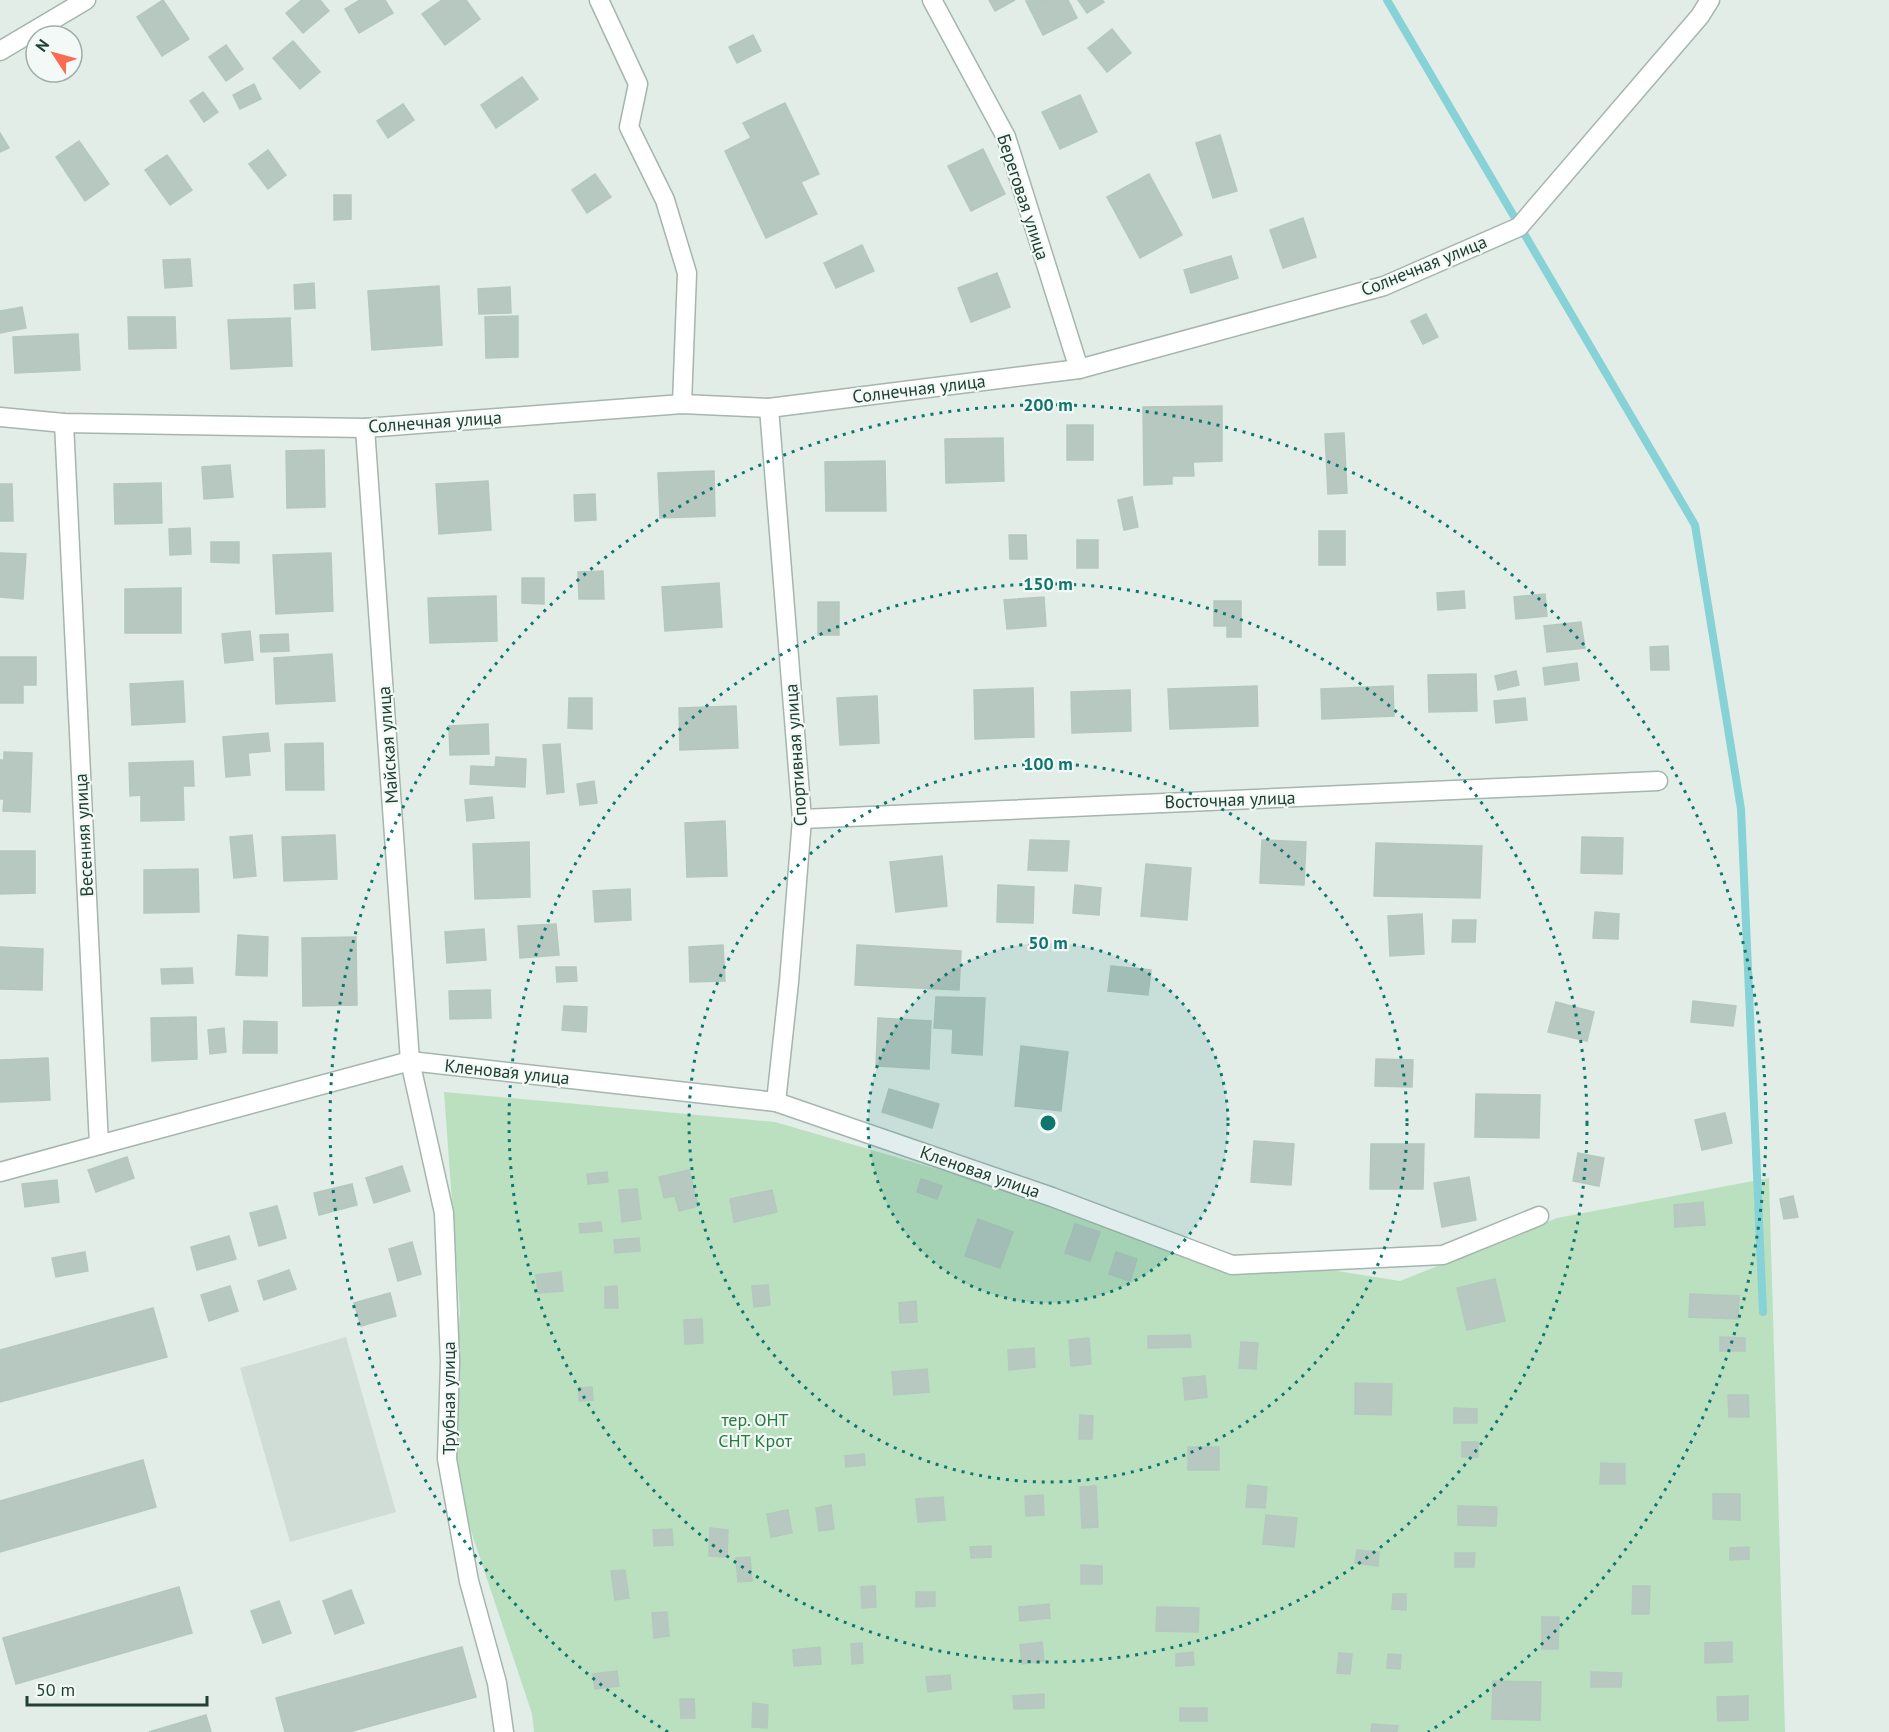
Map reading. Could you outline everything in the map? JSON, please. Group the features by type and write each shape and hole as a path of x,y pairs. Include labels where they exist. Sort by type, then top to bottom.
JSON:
{"street":[{"path":"0,51 86,0"},
{"path":"599,0 638,84 628,127 665,200 687,273 682,404"},
{"name":"Береговая улица","path":"932,0 1006,137 1079,369"},
{"name":"Солнечная улица","path":"0,417 64,423 365,428 682,404 769,408 1079,369 1384,286 1519,227 1700,16 1710,0"},
{"name":"Спортивная улица","path":"769,408 802,819 789,982 776,1102"},
{"name":"Весенняя улица","path":"64,423 99,1145"},
{"name":"Майская улица","path":"365,428 410,1061"},
{"name":"Восточная улица","path":"802,819 1658,782"},
{"path":"0,1172 410,1061"},
{"name":"Кленовая улица","path":"410,1061 776,1102 1052,1197 1232,1265 1443,1255 1539,1216"},
{"name":"Трубная улица","path":"410,1061 444,1213 450,1362 447,1459 469,1581 497,1683 504,1732"}],"shaded area":[{"path":"346,1337 396,1512 290,1542 240,1368"}],"green space":[{"name":"тер. ОНТ СНТ Крот","path":"444,1092 775,1122 944,1171 1168,1244 1400,1281 1557,1218 1769,1178 1785,1732 534,1732 532,1714 447,1459 460,1312"}],"building":[{"path":"163,0 189,39 162,56 137,17"},
{"path":"302,0 320,0 329,11 303,33 286,13"},
{"path":"360,0 385,0 393,13 359,33 345,9"},
{"path":"442,0 466,0 480,19 445,45 422,14"},
{"path":"989,0 1015,0 995,11"},
{"path":"1068,0 1077,18 1043,35 1026,1"},
{"path":"1078,0 1102,0 1104,2 1087,13"},
{"path":"1112,29 1131,53 1107,72 1088,48"},
{"path":"753,35 761,51 737,63 729,47"},
{"path":"293,41 320,72 300,89 273,58"},
{"path":"226,45 243,69 226,81 209,57"},
{"path":"522,77 538,99 496,128 481,105"},
{"path":"254,84 261,99 240,109 233,95"},
{"path":"203,92 218,112 204,122 190,101"},
{"path":"1080,95 1097,132 1060,149 1042,112"},
{"path":"785,103 819,174 801,182 817,214 766,238 725,151 751,138 743,123"},
{"path":"403,104 414,120 388,138 377,121"},
{"path":"0,133 9,148 0,152"},
{"path":"1220,135 1237,191 1213,198 1196,143"},
{"path":"79,141 109,184 85,201 56,157"},
{"path":"983,149 1005,194 971,211 948,166"},
{"path":"268,150 286,175 268,189 249,164"},
{"path":"167,155 192,190 170,205 145,170"},
{"path":"595,174 611,197 587,213 572,190"},
{"path":"1149,174 1182,235 1140,258 1107,197"},
{"path":"334,195 351,195 351,219 334,220"},
{"path":"1303,218 1316,257 1283,268 1270,230"},
{"path":"862,245 874,271 836,288 824,263"},
{"path":"1231,256 1238,278 1191,293 1184,270"},
{"path":"190,259 192,286 165,288 163,260"},
{"path":"997,273 1010,307 971,322 958,288"},
{"path":"314,283 315,308 295,309 294,285"},
{"path":"439,286 442,345 372,350 368,291"},
{"path":"510,287 511,313 479,314 478,289"},
{"path":"22,307 26,328 0,333 0,311"},
{"path":"1426,314 1438,337 1423,344 1411,321"},
{"path":"518,316 518,357 486,358 485,317"},
{"path":"128,317 175,317 176,348 129,349"},
{"path":"290,318 292,366 231,369 228,320"},
{"path":"78,334 80,370 15,373 13,337"},
{"path":"1222,406 1222,461 1193,462 1194,476 1172,476 1172,484 1144,485 1143,407"},
{"path":"1067,425 1093,425 1093,460 1067,460"},
{"path":"1344,433 1347,493 1328,494 1325,434"},
{"path":"1003,438 1004,481 946,483 945,439"},
{"path":"324,450 325,507 287,508 286,451"},
{"path":"885,461 886,511 826,511 825,462"},
{"path":"230,465 233,497 204,499 202,467"},
{"path":"714,471 715,516 660,518 658,473"},
{"path":"488,481 491,530 439,534 436,484"},
{"path":"161,483 162,523 115,524 114,484"},
{"path":"0,484 12,484 13,521 0,521"},
{"path":"595,494 596,520 575,521 574,495"},
{"path":"1132,497 1138,527 1124,530 1118,500"},
{"path":"190,528 191,554 170,555 169,529"},
{"path":"1319,531 1345,531 1345,565 1319,565"},
{"path":"1009,535 1026,535 1027,559 1010,559"},
{"path":"1077,540 1098,540 1098,568 1077,568"},
{"path":"211,542 239,542 239,563 211,562"},
{"path":"0,553 26,554 23,599 0,597"},
{"path":"331,553 333,611 276,614 273,555"},
{"path":"603,571 604,599 579,599 578,572"},
{"path":"522,578 544,578 544,604 522,603"},
{"path":"719,583 722,627 665,631 662,587"},
{"path":"181,588 181,633 125,633 125,589"},
{"path":"1464,591 1465,608 1438,610 1437,593"},
{"path":"1545,594 1547,616 1516,619 1514,597"},
{"path":"496,596 497,641 430,643 428,598"},
{"path":"1044,597 1046,626 1007,629 1004,600"},
{"path":"1214,601 1241,601 1241,637 1227,637 1227,626 1214,626"},
{"path":"818,602 839,602 839,635 818,635"},
{"path":"1581,622 1585,648 1547,652 1544,626"},
{"path":"250,631 253,660 225,663 222,634"},
{"path":"288,634 289,651 261,652 260,635"},
{"path":"1668,646 1669,670 1651,670 1650,647"},
{"path":"332,654 335,701 276,704 274,658"},
{"path":"0,657 36,657 36,685 23,685 23,703 0,703"},
{"path":"1577,663 1579,680 1545,685 1543,668"},
{"path":"1516,671 1519,685 1498,690 1495,676"},
{"path":"1476,674 1477,711 1429,712 1428,675"},
{"path":"183,681 185,722 132,725 130,684"},
{"path":"1257,686 1258,726 1170,729 1168,689"},
{"path":"1393,686 1394,716 1322,719 1321,689"},
{"path":"1033,688 1034,737 975,739 974,690"},
{"path":"1130,690 1131,731 1072,733 1071,692"},
{"path":"877,696 879,743 840,745 837,698"},
{"path":"569,698 592,698 592,729 568,728"},
{"path":"1525,698 1527,720 1496,723 1494,701"},
{"path":"736,706 738,748 680,750 679,708"},
{"path":"488,724 489,754 450,755 449,726"},
{"path":"268,733 270,751 248,753 250,775 226,777 223,737"},
{"path":"323,743 324,790 286,790 285,744"},
{"path":"560,744 564,792 547,794 543,745"},
{"path":"4,752 32,753 30,812 3,811 4,799 0,799 0,760 4,760"},
{"path":"496,757 526,759 525,787 470,784 471,766 495,767"},
{"path":"193,761 194,786 183,786 184,820 141,821 141,795 130,796 129,763"},
{"path":"594,781 597,803 580,805 577,784"},
{"path":"492,797 494,818 467,821 465,800"},
{"path":"725,821 727,876 687,877 685,823"},
{"path":"252,835 256,876 234,878 230,837"},
{"path":"335,835 337,879 284,881 282,837"},
{"path":"1582,837 1623,838 1622,874 1581,873"},
{"path":"1030,840 1069,841 1067,871 1028,870"},
{"path":"1262,840 1306,842 1304,885 1260,883"},
{"path":"529,842 530,897 475,899 473,844"},
{"path":"1376,843 1482,846 1480,898 1374,896"},
{"path":"0,851 35,851 35,893 0,894"},
{"path":"942,856 947,906 896,912 890,862"},
{"path":"1146,864 1191,868 1187,920 1141,916"},
{"path":"198,869 199,912 144,913 144,870"},
{"path":"998,885 1034,887 1033,923 997,922"},
{"path":"1075,885 1101,888 1099,915 1073,913"},
{"path":"630,889 631,920 595,922 593,891"},
{"path":"1595,912 1619,914 1618,939 1593,938"},
{"path":"1422,914 1424,954 1390,956 1388,916"},
{"path":"1453,920 1476,920 1475,942 1452,942"},
{"path":"556,924 559,955 520,958 518,926"},
{"path":"484,929 486,960 447,963 445,932"},
{"path":"238,935 268,937 267,976 236,975"},
{"path":"356,937 357,1005 303,1006 302,938"},
{"path":"723,945 725,981 690,982 689,947"},
{"path":"857,945 961,951 959,990 855,985"},
{"path":"0,947 43,949 42,990 0,989"},
{"path":"1111,966 1151,970 1148,995 1108,991"},
{"path":"556,967 576,967 577,981 557,982"},
{"path":"192,968 193,983 162,984 161,969"},
{"path":"490,990 491,1018 450,1019 449,991"},
{"path":"936,997 985,998 982,1055 952,1053 953,1029 934,1028"},
{"path":"1693,1001 1736,1006 1733,1026 1691,1022"},
{"path":"1556,1002 1594,1012 1587,1041 1548,1032"},
{"path":"564,1006 587,1007 586,1032 562,1030"},
{"path":"196,1017 197,1059 152,1061 151,1018"},
{"path":"878,1018 931,1021 929,1069 876,1066"},
{"path":"244,1021 277,1022 277,1053 243,1053"},
{"path":"224,1028 226,1052 210,1054 208,1030"},
{"path":"1021,1046 1068,1052 1061,1111 1015,1106"},
{"path":"48,1058 50,1100 0,1102 0,1060"},
{"path":"1376,1059 1413,1060 1412,1087 1375,1086"},
{"path":"889,1089 939,1104 932,1128 882,1112"},
{"path":"1476,1094 1540,1095 1539,1138 1475,1137"},
{"path":"1725,1113 1732,1143 1702,1150 1695,1120"},
{"path":"1254,1141 1294,1144 1291,1185 1251,1182"},
{"path":"1371,1144 1424,1144 1423,1189 1370,1189"},
{"path":"1578,1153 1604,1158 1599,1186 1573,1181"},
{"path":"127,1157 134,1178 96,1192 88,1170"},
{"path":"402,1166 410,1191 374,1203 366,1178"},
{"path":"689,1170 698,1206 679,1211 675,1196 664,1198 659,1177"},
{"path":"607,1172 608,1182 588,1184 587,1174"},
{"path":"1469,1177 1476,1220 1442,1227 1434,1183"},
{"path":"921,1179 942,1186 937,1199 917,1192"},
{"path":"57,1180 59,1202 25,1207 22,1184"},
{"path":"352,1184 357,1205 319,1215 314,1193"},
{"path":"637,1189 641,1219 622,1222 619,1190"},
{"path":"772,1190 777,1212 734,1222 730,1199"},
{"path":"1793,1196 1798,1217 1784,1219 1780,1199"},
{"path":"1703,1202 1705,1225 1675,1227 1674,1205"},
{"path":"277,1206 286,1238 259,1246 250,1213"},
{"path":"978,1219 1013,1232 1000,1268 965,1256"},
{"path":"601,1222 602,1231 580,1233 579,1224"},
{"path":"1075,1224 1100,1232 1090,1261 1065,1253"},
{"path":"229,1236 236,1259 197,1270 191,1247"},
{"path":"639,1238 640,1251 615,1253 614,1240"},
{"path":"412,1242 421,1274 398,1281 389,1249"},
{"path":"85,1252 88,1271 56,1277 52,1258"},
{"path":"1116,1252 1137,1259 1130,1281 1109,1274"},
{"path":"289,1270 296,1289 264,1300 258,1281"},
{"path":"561,1272 563,1291 538,1293 536,1275"},
{"path":"1495,1279 1505,1321 1467,1330 1457,1288"},
{"path":"768,1285 770,1305 754,1307 752,1286"},
{"path":"230,1286 238,1311 209,1321 201,1295"},
{"path":"617,1286 618,1308 605,1308 605,1287"},
{"path":"390,1293 396,1316 361,1326 354,1303"},
{"path":"1690,1294 1739,1296 1738,1319 1689,1317"},
{"path":"916,1301 917,1322 900,1323 899,1303"},
{"path":"153,1308 167,1357 0,1402 0,1350"},
{"path":"702,1319 703,1343 685,1344 684,1320"},
{"path":"1190,1335 1191,1347 1148,1348 1148,1336"},
{"path":"1720,1337 1745,1338 1745,1351 1720,1351"},
{"path":"1089,1338 1091,1364 1071,1366 1069,1340"},
{"path":"1241,1342 1258,1343 1256,1369 1239,1368"},
{"path":"1034,1348 1035,1367 1009,1370 1008,1350"},
{"path":"927,1369 929,1392 894,1395 892,1372"},
{"path":"1205,1376 1207,1397 1185,1400 1183,1378"},
{"path":"1355,1383 1392,1384 1391,1415 1355,1414"},
{"path":"592,1387 593,1400 579,1401 579,1388"},
{"path":"1728,1395 1748,1395 1749,1417 1729,1417"},
{"path":"1454,1408 1477,1409 1477,1423 1454,1423"},
{"path":"1080,1415 1093,1416 1092,1439 1079,1439"},
{"path":"1462,1442 1478,1442 1478,1457 1462,1457"},
{"path":"1188,1447 1219,1447 1219,1470 1188,1470"},
{"path":"864,1454 865,1465 846,1467 845,1456"},
{"path":"143,1460 156,1507 0,1552 0,1501"},
{"path":"1601,1463 1625,1464 1625,1484 1600,1484"},
{"path":"1248,1485 1267,1487 1265,1508 1246,1507"},
{"path":"1096,1486 1098,1527 1082,1528 1080,1487"},
{"path":"1713,1494 1740,1494 1740,1520 1713,1519"},
{"path":"1043,1495 1044,1515 1026,1516 1025,1496"},
{"path":"943,1497 945,1520 918,1522 916,1499"},
{"path":"831,1505 834,1529 819,1531 816,1508"},
{"path":"1458,1506 1497,1507 1496,1526 1458,1525"},
{"path":"788,1510 792,1533 771,1537 767,1514"},
{"path":"1266,1515 1297,1518 1294,1547 1263,1544"},
{"path":"710,1528 728,1530 727,1557 709,1556"},
{"path":"672,1529 673,1545 654,1546 653,1530"},
{"path":"991,1546 991,1557 971,1558 970,1547"},
{"path":"1749,1547 1749,1559 1730,1560 1730,1548"},
{"path":"1357,1550 1379,1552 1378,1566 1355,1563"},
{"path":"1455,1553 1475,1553 1474,1567 1455,1567"},
{"path":"750,1557 752,1581 738,1582 736,1558"},
{"path":"1081,1565 1102,1566 1102,1584 1081,1584"},
{"path":"625,1570 629,1598 615,1600 611,1571"},
{"path":"875,1586 876,1607 862,1608 861,1587"},
{"path":"1633,1586 1650,1586 1649,1614 1632,1614"},
{"path":"179,1587 192,1633 16,1684 3,1638"},
{"path":"351,1590 364,1623 335,1634 323,1601"},
{"path":"916,1592 935,1592 935,1606 916,1607"},
{"path":"1393,1594 1406,1594 1406,1610 1392,1609"},
{"path":"279,1601 291,1633 263,1643 251,1611"},
{"path":"1049,1604 1050,1618 1020,1621 1019,1607"},
{"path":"1157,1607 1199,1608 1198,1632 1156,1631"},
{"path":"667,1612 669,1636 654,1638 652,1613"},
{"path":"1542,1617 1559,1617 1558,1649 1542,1649"},
{"path":"1042,1642 1044,1661 1022,1664 1020,1645"},
{"path":"1732,1642 1732,1662 1705,1663 1705,1643"},
{"path":"862,1643 863,1663 852,1664 851,1644"},
{"path":"462,1647 476,1697 349,1732 285,1732 276,1698"},
{"path":"820,1647 821,1664 794,1666 793,1650"},
{"path":"1193,1652 1194,1665 1176,1666 1176,1654"},
{"path":"1339,1653 1352,1654 1350,1674 1337,1673"},
{"path":"1388,1654 1401,1655 1400,1669 1387,1668"},
{"path":"617,1671 619,1686 595,1689 593,1674"},
{"path":"1591,1672 1622,1673 1621,1687 1591,1687"},
{"path":"950,1675 951,1689 928,1692 926,1677"},
{"path":"1493,1681 1541,1682 1540,1720 1492,1719"},
{"path":"1044,1694 1044,1708 1014,1709 1013,1696"},
{"path":"1748,1696 1748,1720 1718,1721 1717,1697"},
{"path":"680,1699 694,1699 695,1718 681,1718"},
{"path":"753,1703 768,1705 767,1728 752,1727"},
{"path":"1180,1708 1207,1708 1207,1721 1180,1721"},
{"path":"206,1715 211,1732 149,1732"},
{"path":"1372,1724 1398,1726 1397,1732 1371,1732"}],"waterway":[{"path":"1387,0 1695,525 1741,809 1763,1312"}]}
